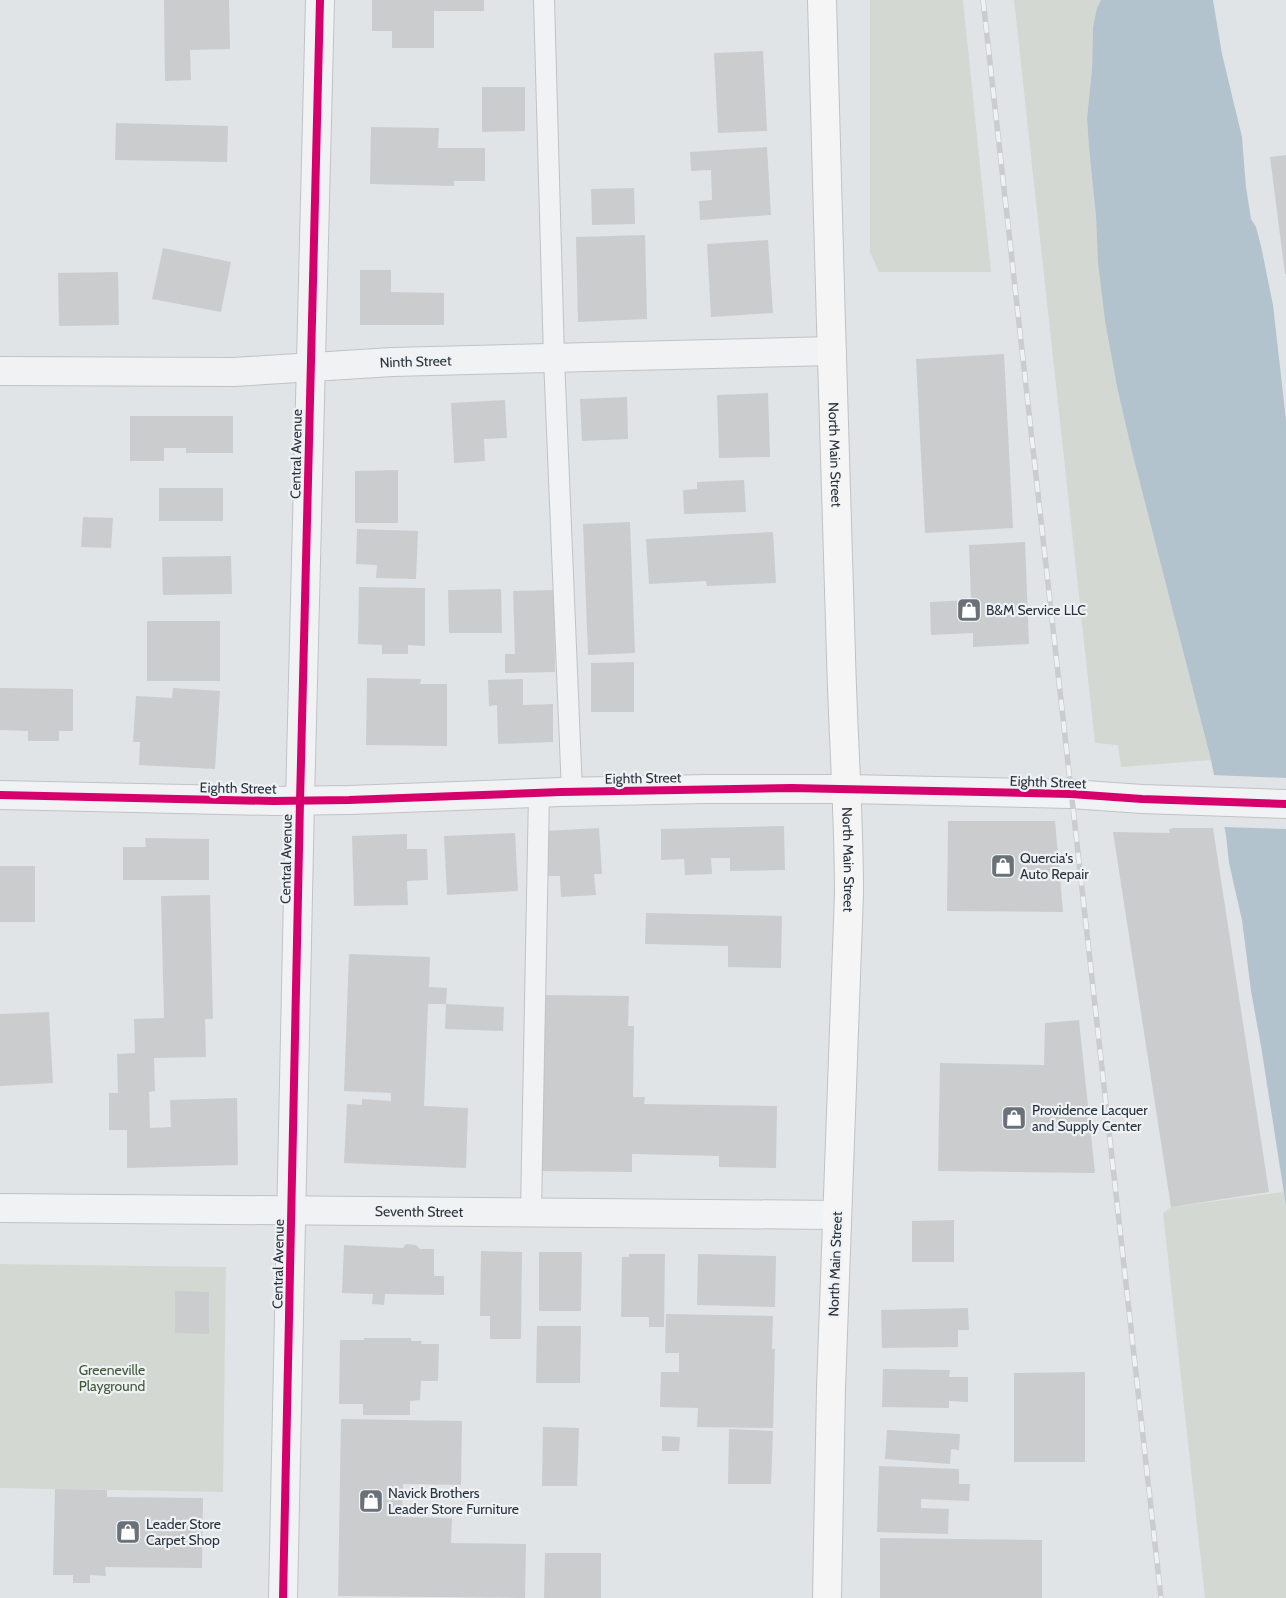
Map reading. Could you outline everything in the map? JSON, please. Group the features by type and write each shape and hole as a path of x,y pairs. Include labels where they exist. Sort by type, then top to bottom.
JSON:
{"main road":[{"name":"North Main Street","path":"822,0 843,720 849,842 849,894 831,1379 826,1598"}],"street":[{"name":"Central Avenue","path":"283,1598 320,0"},
{"name":"Ninth Street","path":"0,370 234,372 392,362 832,351"},
{"name":"Eighth Street","path":"0,794 300,801 707,789 847,789 1071,794 1142,799 1286,804"},
{"name":"Seventh Street","path":"0,1208 837,1215"}],"lane":[{"path":"544,0 554,358 572,792"},
{"path":"531,1212 539,793"}],"green space":[{"path":"870,0 963,0 991,272 879,272 870,252"},
{"path":"1014,0 1101,0 1097,8 1093,27 1092,69 1087,118 1105,321 1117,387 1132,452 1211,760 1121,767 1118,745 1095,743"},
{"path":"1284,1192 1286,1206 1286,1598 1205,1598 1163,1213 1171,1207"},
{"name":"Greeneville Playground","path":"0,1264 226,1267 223,1492 0,1488"}],"water":[{"path":"1101,0 1213,0 1222,54 1242,137 1251,219 1256,227 1261,246 1273,305 1286,420 1286,1206 1251,991 1242,920 1229,863 1226,835 1211,760 1132,452 1117,387 1105,321 1098,263 1087,118 1092,69 1093,27 1097,8"}],"pier":[{"path":"1212,775 1286,778 1286,829 1222,827"}],"building":[{"path":"164,0 229,0 230,49 190,50 191,80 165,81"},
{"path":"372,0 484,0 484,11 434,11 434,48 392,48 392,31 372,31"},
{"path":"763,51 767,131 718,133 714,53"},
{"path":"482,87 525,87 525,131 482,132"},
{"path":"116,123 228,126 227,162 115,160"},
{"path":"371,127 439,128 438,148 485,148 485,181 454,181 454,186 370,184"},
{"path":"767,147 771,215 700,220 699,201 712,200 711,170 691,171 690,152"},
{"path":"1286,155 1286,274 1285,274 1270,157"},
{"path":"634,188 635,224 592,225 591,189"},
{"path":"645,235 647,319 578,322 576,237"},
{"path":"768,240 773,313 711,317 707,244"},
{"path":"163,248 231,262 221,312 152,299"},
{"path":"360,270 391,270 391,292 444,293 444,325 360,325"},
{"path":"118,272 119,325 59,326 58,273"},
{"path":"1004,354 1013,528 925,533 916,359"},
{"path":"768,393 770,457 719,458 717,395"},
{"path":"627,397 628,439 582,441 580,399"},
{"path":"505,400 507,438 484,439 485,461 454,463 451,403"},
{"path":"130,416 233,416 233,453 186,453 186,448 164,448 164,461 130,461"},
{"path":"398,470 398,523 355,523 355,471"},
{"path":"744,480 746,512 684,514 683,490 697,489 697,482"},
{"path":"159,488 223,488 223,521 159,521"},
{"path":"83,517 113,518 111,548 81,547"},
{"path":"630,522 635,653 588,655 583,524"},
{"path":"357,529 418,531 416,579 376,578 377,565 356,564"},
{"path":"773,532 776,583 707,586 706,581 649,584 646,539"},
{"path":"1025,542 1029,644 973,647 973,633 931,635 930,602 971,600 969,545"},
{"path":"231,556 232,594 163,595 162,557"},
{"path":"359,587 425,588 425,646 408,645 408,654 382,654 382,645 358,644"},
{"path":"501,589 502,633 449,633 448,590"},
{"path":"554,590 555,672 505,673 505,654 515,654 513,591"},
{"path":"147,621 220,621 220,681 147,681"},
{"path":"634,662 634,712 591,712 591,663"},
{"path":"367,678 421,679 420,684 447,684 447,746 366,745"},
{"path":"523,679 523,705 553,704 553,742 498,744 497,705 489,706 488,680"},
{"path":"0,688 73,689 73,731 59,731 59,741 28,741 28,731 0,730"},
{"path":"173,688 220,691 215,769 139,765 140,742 133,742 136,696 172,698"},
{"name":"Quercia's Auto Repair","path":"948,821 1055,821 1063,912 947,911"},
{"path":"784,826 785,870 730,871 730,858 711,858 712,874 685,875 684,859 661,860 661,829"},
{"path":"599,828 602,874 594,874 596,895 561,897 560,876 547,876 544,831"},
{"path":"1213,828 1269,1192 1171,1207 1113,832 1170,833 1169,829"},
{"path":"515,833 518,891 447,895 444,836"},
{"path":"407,834 407,849 427,849 428,880 407,881 408,905 354,906 352,836"},
{"path":"145,838 209,839 209,880 123,880 123,847 146,847"},
{"path":"0,866 35,866 35,922 0,922"},
{"path":"210,895 213,1019 205,1019 206,1057 154,1058 155,1091 149,1092 150,1128 171,1127 170,1100 237,1098 238,1165 127,1168 127,1130 109,1130 109,1093 118,1093 117,1054 135,1053 134,1019 164,1018 161,896"},
{"path":"646,913 782,916 781,968 728,967 728,946 645,944"},
{"path":"349,954 430,957 429,987 447,988 446,1004 428,1004 424,1106 468,1108 466,1168 344,1163 347,1104 362,1105 362,1099 391,1101 391,1093 344,1091"},
{"path":"543,995 629,996 628,1026 634,1026 633,1097 645,1097 644,1104 777,1106 776,1168 719,1167 719,1156 632,1154 632,1172 540,1171"},
{"path":"446,1004 504,1007 503,1031 445,1029"},
{"path":"49,1012 53,1083 0,1086 0,1014"},
{"name":"Providence Lacquer and Supply Center","path":"1079,1020 1095,1173 938,1171 940,1063 1044,1065 1045,1023"},
{"path":"954,1220 954,1262 912,1262 912,1221"},
{"path":"406,1244 416,1245 420,1249 434,1249 434,1276 444,1276 444,1295 385,1294 384,1305 372,1304 373,1294 342,1293 344,1245 403,1248"},
{"path":"481,1251 522,1252 521,1339 490,1339 490,1316 480,1316"},
{"path":"539,1252 582,1252 581,1311 539,1311"},
{"path":"629,1254 665,1254 664,1327 649,1327 649,1317 621,1317 622,1257 629,1257"},
{"path":"698,1254 776,1256 775,1307 697,1305"},
{"path":"175,1291 209,1292 209,1334 175,1333"},
{"path":"968,1308 969,1330 958,1330 958,1347 882,1348 881,1310"},
{"path":"666,1314 773,1316 772,1349 775,1349 773,1428 697,1427 698,1408 660,1407 661,1372 679,1372 679,1353 665,1353"},
{"path":"537,1326 581,1326 580,1383 536,1383"},
{"path":"364,1338 411,1338 411,1341 422,1341 421,1344 439,1344 438,1381 421,1381 420,1400 410,1401 410,1415 363,1415 363,1404 339,1404 340,1340 364,1340"},
{"path":"883,1369 950,1370 949,1377 968,1377 968,1402 949,1401 949,1408 882,1407"},
{"path":"1085,1372 1085,1462 1014,1462 1014,1373"},
{"name":"Navick Brothers Leader Store Furniture","path":"341,1419 462,1421 461,1485 403,1484 402,1517 452,1518 451,1543 526,1544 525,1598 338,1596"},
{"path":"543,1427 579,1428 577,1486 542,1486"},
{"path":"729,1429 773,1431 771,1484 728,1484"},
{"path":"887,1430 960,1434 959,1450 951,1449 950,1464 885,1459"},
{"path":"662,1436 680,1437 679,1451 662,1451"},
{"path":"879,1466 959,1469 959,1484 970,1484 969,1501 921,1499 921,1508 949,1509 948,1534 877,1532"},
{"name":"Leader Store Carpet Shop","path":"55,1489 107,1490 107,1497 203,1498 202,1568 105,1567 106,1576 90,1575 90,1583 73,1583 73,1575 53,1575"},
{"path":"880,1538 1042,1540 1042,1598 880,1598"},
{"path":"545,1553 601,1553 601,1598 544,1598"}],"railway":[{"path":"983,0 1161,1598"}],"cycle path":[{"path":"283,1598 320,0"},
{"path":"0,795 273,801 561,792 791,788 1071,794 1142,799 1286,804"}],"place":[{"name":"B&M Service LLC","path":"969,610"},
{"name":"Quercia's Auto Repair","path":"1003,866"},
{"name":"Providence Lacquer and Supply Center","path":"1014,1118"},
{"name":"Navick Brothers Leader Store Furniture","path":"371,1501"},
{"name":"Leader Store Carpet Shop","path":"128,1532"}]}
